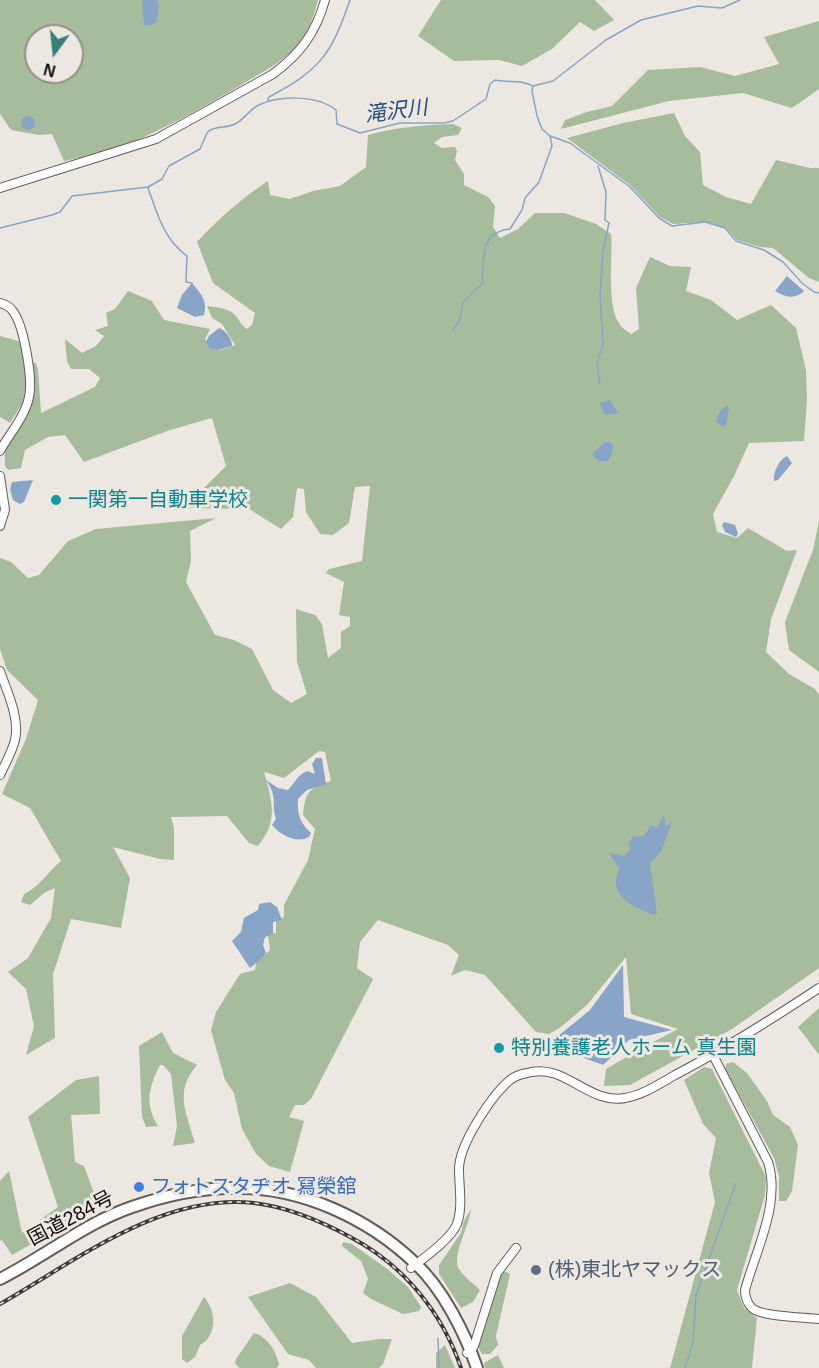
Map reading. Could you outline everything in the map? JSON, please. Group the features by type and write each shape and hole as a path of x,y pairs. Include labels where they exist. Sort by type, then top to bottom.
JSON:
{"highway":[{"name":"国道284号","path":"0,1279 100,1222 129,1208 176,1194 238,1188 297,1196 325,1206 378,1233 414,1266 451,1309 477,1368"},
{"name":"国道284号","path":"0,1284 132,1213 177,1200 214,1194 262,1196 304,1205 361,1231 414,1266"},
{"name":"国道284号","path":"469,1352 471,1368"}],"street":[{"path":"0,189 156,139 273,74 290,62 303,48 314,31 325,0"},
{"path":"0,303 11,309 19,324 30,385 29,398 24,411 0,451"},
{"path":"0,476 5,510 0,526"},
{"path":"0,671 14,712 16,730 15,741 0,775"},
{"path":"414,1266 447,1238 457,1224 460,1205 459,1165 465,1142 489,1105 511,1079 533,1071 544,1070 556,1073 603,1097 624,1098 640,1094 713,1055 819,988"},
{"path":"713,1055 772,1174 769,1208 745,1290 748,1301 751,1307 764,1313 819,1319"},
{"path":"469,1352 497,1272 516,1248"}],"green space":[{"path":"0,0 318,0 303,37 294,49 280,61 191,113 122,146 64,161 52,134 39,135 11,130 0,114"},
{"path":"441,0 595,0 614,20 594,31 580,22 552,49 522,66 499,60 454,61 418,36"},
{"path":"819,21 819,89 792,108 743,93 669,101 561,129 565,120 612,106 648,70 700,67 735,76 779,64 764,37"},
{"path":"674,113 685,136 700,152 703,185 726,197 751,204 776,160 819,168 819,282 809,278 773,248 760,247 737,240 726,228 706,222 673,224 660,217 631,186 567,138 623,123"},
{"path":"453,124 462,128 458,135 442,137 434,143 442,148 455,147 457,151 455,160 464,174 464,185 488,197 495,206 493,227 500,238 518,229 535,213 564,213 596,224 611,234 613,306 620,325 631,334 639,329 636,288 650,257 670,266 691,267 686,291 711,300 737,320 771,305 796,328 806,370 807,400 804,441 749,443 713,514 717,532 737,538 748,528 787,551 797,550 771,619 766,652 789,674 815,689 819,695 819,968 732,1029 630,1085 604,1086 606,1069 678,1029 631,1014 626,957 587,1005 549,1034 536,1032 485,975 465,970 451,976 459,955 448,945 378,920 360,942 357,968 373,979 311,1099 304,1105 295,1105 289,1117 304,1121 290,1172 269,1166 256,1154 242,1129 234,1093 225,1080 211,1030 216,1012 240,974 255,970 256,963 270,950 268,935 276,933 276,921 284,917 284,905 308,860 315,829 303,815 304,807 307,796 313,789 331,781 325,752 319,751 284,778 264,772 272,810 269,828 258,846 249,843 227,816 171,817 174,828 174,860 160,859 113,847 130,878 121,928 71,919 53,974 55,1038 26,1055 34,1026 26,989 8,972 28,958 51,918 55,888 44,893 30,905 21,902 24,894 61,861 30,808 2,794 26,739 38,700 7,670 0,649 0,558 11,562 28,578 39,575 68,541 96,529 216,518 190,531 191,561 186,582 215,635 234,640 252,649 273,690 291,703 307,694 297,662 296,609 315,615 322,624 328,658 341,648 341,632 350,626 350,617 339,615 344,582 326,573 329,569 362,561 370,486 355,487 349,523 333,535 320,534 306,512 304,489 297,488 293,517 281,529 249,509 184,508 226,466 212,418 170,430 84,462 65,435 48,437 25,450 21,468 8,470 5,466 5,452 33,392 31,363 36,363 38,370 41,413 95,387 100,378 89,369 71,369 67,361 65,339 82,353 96,346 104,336 95,330 108,326 106,313 115,309 128,291 152,301 164,320 210,329 205,339 212,349 221,350 235,345 222,324 212,318 207,306 230,311 247,329 252,325 255,313 213,283 197,242 222,217 268,181 270,195 290,199 313,191 340,186 366,167 368,135 410,127"},
{"path":"0,336 22,342 27,396 10,423 0,417"},
{"path":"819,521 819,672 789,650 785,622 813,550"},
{"path":"819,1008 819,1055 798,1027"},
{"path":"162,1032 173,1053 197,1065 190,1075 184,1093 186,1112 195,1143 173,1146 177,1126 171,1074 163,1065 160,1065 156,1073 150,1095 151,1110 158,1126 146,1127 142,1117 139,1046"},
{"path":"733,1062 747,1073 767,1101 773,1115 790,1127 798,1145 792,1191 786,1201 779,1201 779,1176 774,1158 726,1070 726,1064"},
{"path":"704,1067 712,1069 766,1177 765,1195 737,1290 744,1308 757,1318 752,1368 670,1368 715,1202 709,1173 716,1138 703,1124 684,1080"},
{"path":"99,1076 100,1114 71,1115 75,1162 84,1166 99,1206 12,1255 2,1240 0,1241 0,1181 9,1171 22,1233 58,1207 28,1117 76,1080"},
{"path":"471,1209 457,1264 463,1275 480,1290 473,1302 461,1308 439,1274 439,1265 461,1233 464,1221"},
{"path":"343,1242 352,1244 408,1287 421,1307 419,1311 403,1314 363,1293 368,1279 361,1261 342,1246"},
{"path":"504,1271 510,1274 496,1336 498,1345 490,1354 482,1354 478,1347 500,1274"},
{"path":"290,1283 316,1297 352,1343 392,1339 383,1364 379,1368 316,1368 309,1360 288,1354 248,1297"},
{"path":"204,1297 213,1316 212,1329 210,1336 200,1345 195,1357 187,1363 182,1359 182,1336"},
{"path":"254,1333 263,1337 273,1349 278,1359 277,1368 239,1368 235,1363"},
{"path":"445,1345 455,1368 436,1368 436,1353"},
{"path":"498,1355 504,1368 485,1368 484,1363"}],"water":[{"path":"142,0 157,0 159,6 157,22 144,25"},
{"path":"28,116 33,118 35,123 33,128 28,130 23,128 21,123 23,118"},
{"path":"787,276 804,291 801,294 790,297 775,291"},
{"path":"192,283 204,302 204,315 195,317 177,308 182,295"},
{"path":"219,328 228,335 232,346 218,350 210,349 206,342 209,336"},
{"path":"610,400 617,414 605,415 600,403"},
{"path":"727,405 729,408 726,425 722,426 717,422 717,417"},
{"path":"605,442 613,445 612,454 608,461 599,461 592,454"},
{"path":"787,456 792,463 778,480 774,481 777,467"},
{"path":"33,480 24,502 20,504 13,500 10,489 12,482"},
{"path":"724,522 735,525 738,534 736,537 725,532 722,525"},
{"path":"316,758 322,758 326,784 307,790 298,799 300,818 311,833 304,839 294,839 279,832 272,825 276,819 273,795 266,780 278,788 288,790 298,777 307,771 315,774 312,764"},
{"path":"664,815 666,826 672,822 661,852 650,863 657,914 654,915 635,907 620,895 616,882 619,868 609,853 624,856 630,850 629,843 633,837 644,836 651,825 657,828"},
{"path":"270,902 277,907 282,920 273,922 273,934 265,937 263,945 266,953 250,968 232,941 241,932 244,918 258,910 259,904"},
{"path":"623,965 624,1017 672,1030 629,1040 603,1065 584,1058 557,1037 590,1010"}],"waterway":[{"path":"268,100 269,97 301,78 322,59 337,34 350,0"},
{"name":"滝沢川","path":"0,228 60,212 72,196 148,187 162,179 169,166 200,149 210,130 234,125 256,107 267,102 287,98 319,101 336,110 337,124 360,133 400,123 453,121 486,99 490,84 495,80 533,86 553,81 606,40 641,20 698,6 722,8 740,0"},
{"path":"533,86 537,116 542,129 550,136 570,143 630,187 659,218 672,226 705,222 725,228 736,241 764,250 783,262 802,283 819,293"},
{"path":"453,330 460,319 463,302 482,284 485,249 488,241 500,231 510,229 522,210 525,198 539,182 552,146 550,136"},
{"path":"598,166 606,192 605,220 609,223 603,251 600,295 603,344 597,363 600,384"},
{"path":"148,188 158,217 167,234 187,256 186,282 192,283"},
{"path":"685,1368 693,1343 696,1295 736,1183"},
{"path":"438,1338 439,1368"}],"railway":[{"path":"0,1304 89,1251 153,1219 186,1209 220,1203 254,1203 280,1208 317,1221 352,1238 388,1262 419,1292 432,1310 453,1347 461,1368"}],"place":[{"name":"一関第一自動車学校","path":"56,500"},
{"name":"特別養護老人ホーム 真生園","path":"499,1048"},
{"name":"フォトスタヂオ 冩榮舘","path":"139,1187"},
{"name":"(株)東北ヤマックス","path":"536,1270"}]}
